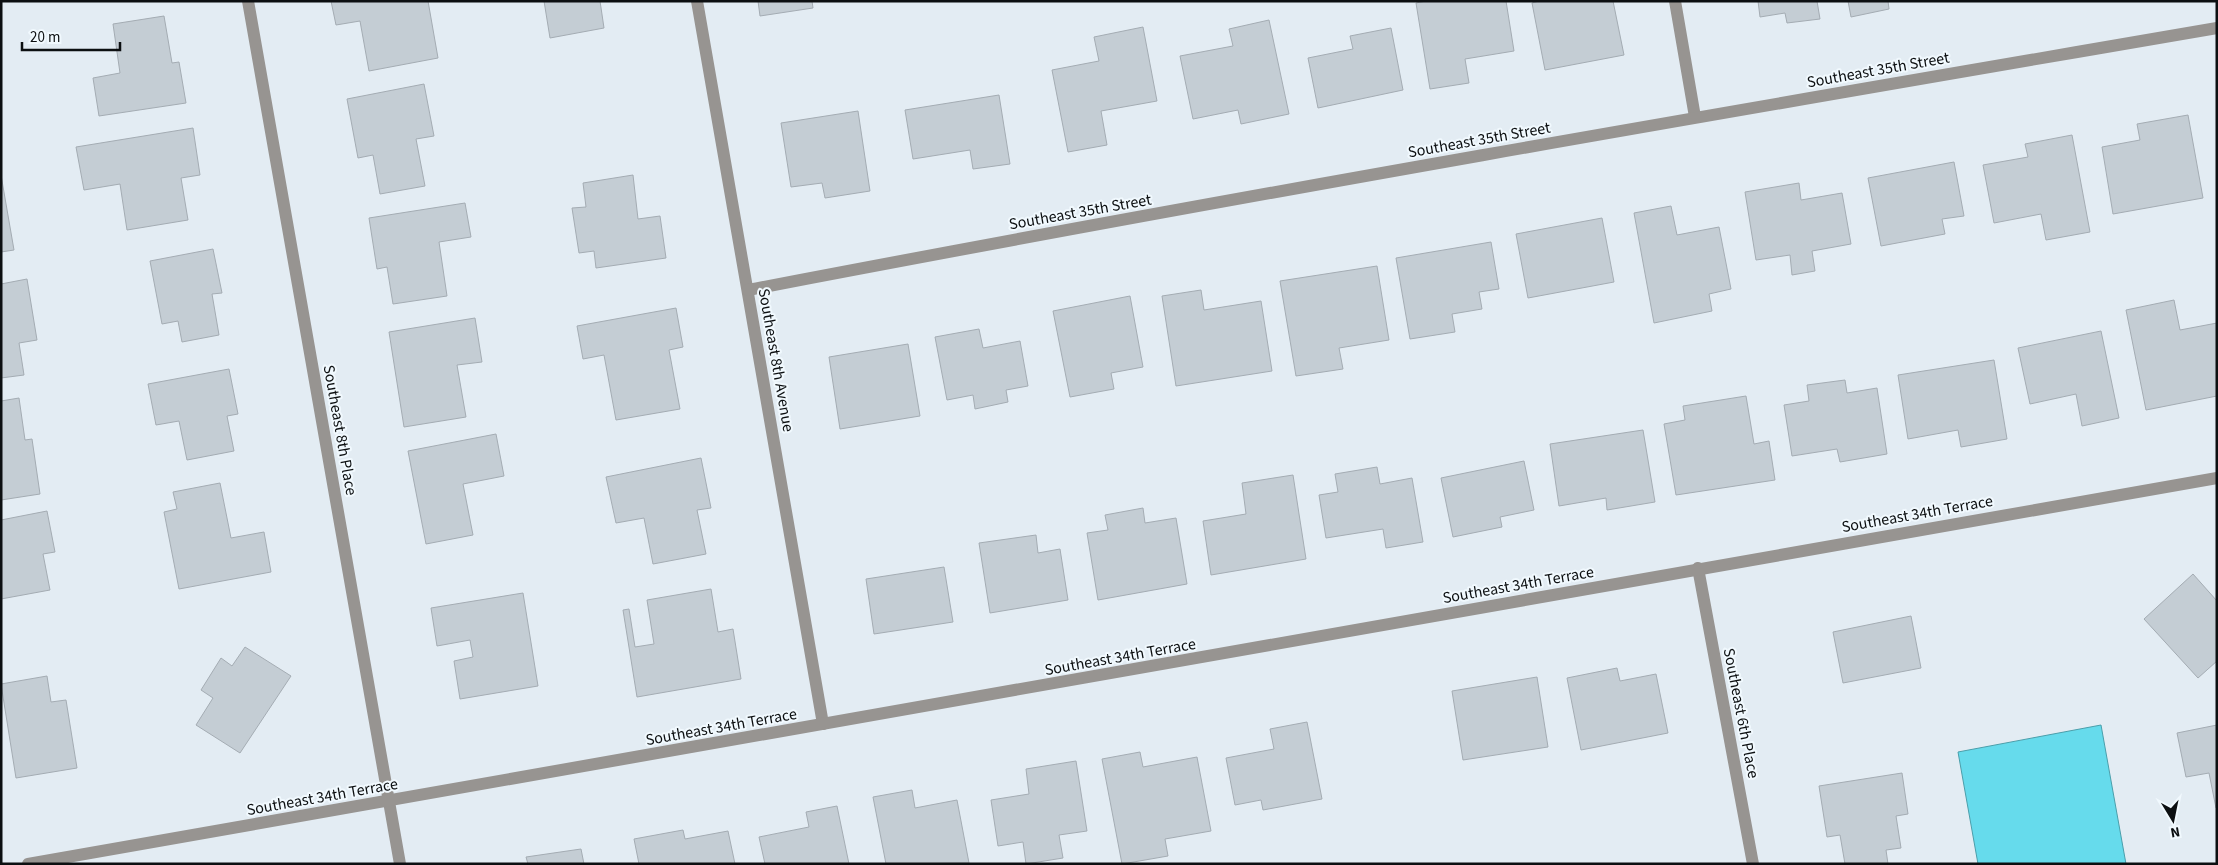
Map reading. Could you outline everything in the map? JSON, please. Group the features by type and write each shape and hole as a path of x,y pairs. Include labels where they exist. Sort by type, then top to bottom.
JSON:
{"street":[{"name":"Southeast 8th Place","path":"248,1 400,864"},
{"name":"Southeast 8th Avenue","path":"698,1 823,724"},
{"path":"1675,1 1695,117"},
{"name":"Southeast 35th Street","path":"748,290 983,245 1695,117 2217,28"},
{"name":"Southeast 34th Terrace","path":"28,864 2217,478"},
{"name":"Southeast 6th Place","path":"1698,568 1753,864"}],"water":[{"path":"2101,725 2126,864 1978,864 1958,752"}],"building":[{"path":"331,1 428,1 438,58 369,71 360,21 336,25"},
{"path":"544,1 600,1 604,28 550,38"},
{"path":"758,1 812,1 813,8 760,16"},
{"path":"1426,1 1506,1 1514,51 1465,59 1469,83 1430,89 1416,3"},
{"path":"1539,1 1613,1 1624,55 1545,70 1532,3"},
{"path":"1758,1 1817,1 1820,19 1787,23 1785,13 1760,17"},
{"path":"1848,1 1888,1 1889,9 1851,17"},
{"path":"164,16 172,63 179,62 186,103 99,116 93,78 120,73 113,24"},
{"path":"1269,20 1289,114 1241,124 1238,110 1193,119 1180,56 1233,46 1229,29"},
{"path":"1143,27 1157,101 1101,111 1107,145 1068,152 1052,70 1099,61 1094,37"},
{"path":"1391,28 1403,90 1318,108 1308,58 1353,49 1350,36"},
{"path":"424,84 434,136 416,139 425,186 380,194 373,155 358,158 347,99"},
{"path":"999,95 1010,164 973,169 970,150 913,159 905,110"},
{"path":"858,111 870,191 825,198 822,183 791,187 781,123"},
{"path":"2188,115 2203,198 2113,214 2102,147 2140,140 2137,124"},
{"path":"193,128 200,175 181,178 188,220 127,230 120,184 84,190 76,147"},
{"path":"2072,135 2090,232 2046,240 2041,214 1994,223 1983,165 2028,157 2025,144"},
{"path":"1954,162 1964,216 1942,219 1945,234 1881,246 1868,178"},
{"path":"1,175 14,250 1,252"},
{"path":"633,175 638,219 660,216 666,258 596,268 594,251 579,253 572,208 586,207 583,183"},
{"path":"1799,183 1801,200 1842,193 1851,244 1812,251 1815,271 1792,275 1790,255 1756,260 1745,192"},
{"path":"465,203 471,237 439,242 447,296 393,304 387,267 377,269 369,218"},
{"path":"1671,206 1677,235 1719,227 1731,289 1709,294 1712,311 1654,323 1634,213"},
{"path":"1602,218 1614,282 1528,298 1516,234"},
{"path":"1491,242 1499,289 1479,292 1482,309 1452,314 1455,332 1410,339 1396,258"},
{"path":"213,249 222,293 212,294 219,335 182,342 178,321 162,324 150,261"},
{"path":"1377,266 1389,340 1339,348 1343,369 1296,376 1280,281"},
{"path":"27,279 37,340 19,343 24,375 1,378 1,284"},
{"path":"1201,290 1204,310 1261,301 1272,371 1176,386 1162,296"},
{"path":"1130,296 1143,367 1111,373 1114,389 1070,397 1053,311"},
{"path":"2174,300 2180,330 2217,323 2217,396 2146,410 2126,310"},
{"path":"676,308 683,347 669,350 680,409 616,420 604,355 583,359 577,326"},
{"path":"475,318 482,362 457,365 466,417 404,427 389,332"},
{"path":"979,329 983,348 1020,341 1028,386 1006,390 1008,402 975,409 973,395 947,400 935,337"},
{"path":"2101,331 2119,418 2082,426 2076,394 2030,404 2018,348"},
{"path":"908,344 920,416 840,429 829,357"},
{"path":"1994,360 2007,439 1961,447 1958,430 1908,439 1898,375"},
{"path":"229,369 238,414 227,416 234,451 187,460 179,421 156,425 148,384"},
{"path":"1845,380 1847,393 1877,388 1887,454 1840,462 1837,449 1792,456 1784,405 1809,401 1807,385"},
{"path":"1746,396 1754,444 1769,441 1775,480 1676,495 1664,424 1685,420 1683,406"},
{"path":"19,398 25,440 32,439 40,494 1,500 1,401"},
{"path":"1643,430 1655,502 1607,510 1606,498 1559,506 1550,444"},
{"path":"496,434 504,476 463,484 473,535 426,544 408,451"},
{"path":"701,458 711,508 697,510 706,554 653,564 644,518 616,523 606,477"},
{"path":"1524,461 1534,510 1500,517 1502,527 1453,537 1441,478"},
{"path":"1377,467 1380,484 1412,478 1423,542 1386,548 1383,529 1326,538 1319,495 1338,492 1335,474"},
{"path":"1293,475 1306,559 1211,575 1203,521 1246,514 1242,483"},
{"path":"220,483 231,538 264,532 271,572 179,589 164,512 177,509 173,492"},
{"path":"1143,508 1145,523 1176,518 1187,584 1098,600 1087,533 1108,530 1105,515"},
{"path":"47,511 55,552 43,554 50,590 1,599 1,520"},
{"path":"1036,535 1038,553 1060,549 1068,600 990,613 979,543"},
{"path":"944,567 953,622 874,634 866,579"},
{"path":"2193,574 2217,601 2217,661 2198,678 2144,619"},
{"path":"711,589 718,632 733,629 741,679 637,697 623,610 629,609 635,647 654,644 647,600"},
{"path":"523,593 538,686 460,699 454,661 473,657 470,640 437,646 431,608"},
{"path":"1911,616 1921,668 1843,683 1833,632"},
{"path":"245,647 291,676 240,753 196,725 213,698 201,690 221,658 232,666"},
{"path":"1617,668 1620,681 1656,674 1668,733 1581,750 1567,678"},
{"path":"47,676 51,702 66,700 77,768 16,778 1,684"},
{"path":"1537,677 1548,747 1463,760 1452,691"},
{"path":"1307,722 1322,799 1263,810 1261,800 1235,805 1226,758 1274,749 1270,729"},
{"path":"2217,725 2216,808 2209,773 2186,777 2177,733"},
{"path":"1140,752 1143,767 1197,757 1211,831 1165,839 1168,856 1122,864 1102,759"},
{"path":"1076,761 1087,831 1059,835 1063,858 1026,864 1023,842 998,846 991,800 1029,794 1026,769"},
{"path":"1902,773 1908,814 1896,816 1901,848 1886,850 1888,864 1845,864 1840,835 1827,837 1819,786"},
{"path":"912,790 915,808 957,800 969,863 886,864 873,797"},
{"path":"837,806 849,864 765,864 759,837 809,827 806,812"},
{"path":"683,830 685,839 728,831 735,864 639,864 634,839"},
{"path":"581,849 584,864 528,864 526,857"}]}
